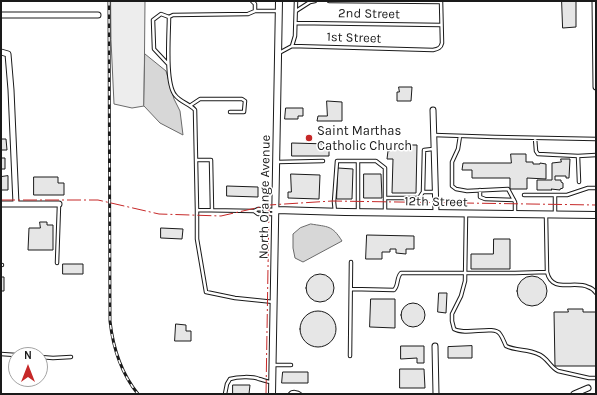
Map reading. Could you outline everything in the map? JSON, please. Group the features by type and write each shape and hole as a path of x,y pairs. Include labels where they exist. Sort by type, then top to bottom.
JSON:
{"street":[{"name":"North Orange Avenue","path":"272,394 279,1"},
{"path":"595,1 596,87"},
{"path":"1,15 98,15"},
{"path":"1,52 8,54 16,204"},
{"path":"433,110 436,213"},
{"path":"1,204 59,204"},
{"name":"12th Street","path":"276,212 596,215"},
{"path":"435,346 436,394"},
{"path":"574,394 588,388"}],"lane":[{"path":"252,1 255,4 255,11"},
{"path":"279,53 292,46 295,36 296,1"},
{"path":"296,11 310,2 315,1"},
{"path":"329,1 441,2 441,25"},
{"path":"168,64 154,50 153,20 160,14 169,17 173,15 248,14 255,11 279,11"},
{"path":"169,17 168,64 174,95 191,105 195,110 197,239 206,292 235,298 274,302"},
{"name":"2nd Street","path":"296,23 441,25"},
{"name":"1st Street","path":"292,46 433,50 439,48 442,42 441,25"},
{"path":"191,105 200,100 242,99 245,101 244,112 230,112"},
{"path":"434,135 596,139"},
{"path":"460,136 458,149 452,162 452,186 456,190 466,191 508,189 515,202 515,214"},
{"path":"535,138 536,151 538,154 578,156 596,155"},
{"path":"385,198 419,198 423,192 424,150 434,149"},
{"path":"578,156 579,182"},
{"path":"196,160 211,160 212,210"},
{"path":"335,212 334,202 337,161 358,161 376,162 385,168 385,213"},
{"path":"358,161 358,213"},
{"path":"277,162 323,162"},
{"path":"524,195 570,195 582,190 596,188"},
{"path":"480,190 480,197 485,199 514,200"},
{"path":"423,192 436,192"},
{"path":"555,196 555,215"},
{"path":"57,263 59,204"},
{"path":"197,210 254,211 258,209 276,212"},
{"path":"466,214 464,288 452,314 454,329 458,332 465,333 489,330 497,331 506,346 537,353 543,356 553,368 558,371 589,378 596,378"},
{"path":"546,215 547,272 549,278 559,285 591,287 596,293"},
{"path":"350,356 351,262"},
{"path":"351,289 394,290 397,287 398,276 401,273 547,272"},
{"path":"48,358 71,357"},
{"path":"273,365 291,365"},
{"path":"225,394 227,384 230,379 258,378 265,382 272,382"},
{"path":"290,394 296,392 300,394"}],"shaded area":[{"path":"111,1 145,1 144,106 132,108 114,104"},
{"path":"145,54 166,71 174,99 180,111 183,135 160,123 144,106"},
{"path":"311,224 326,226 332,229 342,241 303,262 295,258 293,234 300,228"}],"building":[{"path":"562,1 576,1 576,27 563,28"},
{"path":"399,87 412,87 411,101 397,101 397,92 399,92"},
{"path":"327,101 342,102 342,121 317,121 318,116 327,116"},
{"path":"286,108 303,108 303,116 298,116 298,119 285,119"},
{"path":"1,139 6,139 7,150 1,150"},
{"path":"292,143 329,144 329,156 292,156"},
{"path":"393,145 417,145 416,193 392,193 393,159 387,159 388,151 390,151 390,147 393,147"},
{"path":"511,154 526,154 526,162 533,162 533,164 546,164 546,179 527,178 527,189 510,189 510,178 472,178 472,170 462,170 463,163 511,163"},
{"path":"1,158 5,158 5,169 1,169"},
{"path":"561,159 570,159 569,178 566,178 566,176 555,176 555,180 561,180 563,183 563,188 560,190 537,190 537,180 552,180 552,163 561,162"},
{"path":"338,168 353,169 352,199 337,199"},
{"path":"291,174 320,175 319,199 288,198 288,192 291,192"},
{"path":"364,174 381,174 382,198 364,198"},
{"path":"8,176 8,190 1,190 1,177"},
{"path":"34,177 58,177 58,183 64,183 64,195 34,195"},
{"path":"227,186 258,187 258,197 227,196"},
{"path":"40,222 47,222 47,225 53,225 53,250 28,250 29,228 40,228"},
{"path":"161,228 183,229 182,239 161,238"},
{"path":"367,235 414,236 414,249 406,249 406,254 396,253 396,249 390,249 390,252 382,252 382,259 366,259"},
{"path":"494,239 510,239 510,269 471,269 471,254 493,254"},
{"path":"63,264 83,264 83,274 63,274"},
{"path":"320,274 330,278 334,288 330,298 320,302 310,298 306,288 310,278"},
{"path":"532,276 538,277 546,285 546,297 538,305 532,306 526,305 518,297 517,291 518,285 526,277"},
{"path":"1,277 4,277 4,291 1,291"},
{"path":"439,293 447,293 446,313 438,312"},
{"path":"371,299 395,299 395,328 370,327"},
{"path":"413,303 422,306 425,315 422,324 413,327 404,324 401,315 404,306"},
{"path":"568,309 583,309 583,312 596,312 596,366 555,366 554,312 568,312"},
{"path":"318,311 328,314 333,319 336,329 333,339 328,344 318,347 308,344 303,339 300,329 303,319 308,314"},
{"path":"176,324 186,325 186,331 191,331 191,341 175,341"},
{"path":"401,346 424,346 424,363 417,363 417,358 401,359"},
{"path":"472,346 472,358 448,358 448,347"},
{"path":"400,369 424,369 425,388 400,388"},
{"path":"283,372 308,372 308,383 282,383"},
{"path":"233,385 250,385 249,394 233,394"}],"railway":[{"path":"109,1 110,321 113,341 122,369 138,394"}],"power":[{"path":"1,200 98,200 159,214 221,216 269,205 332,201 596,205"},
{"path":"266,394 269,205"}],"place":[{"name":"Saint Marthas Catholic Church","path":"309,138"}]}
